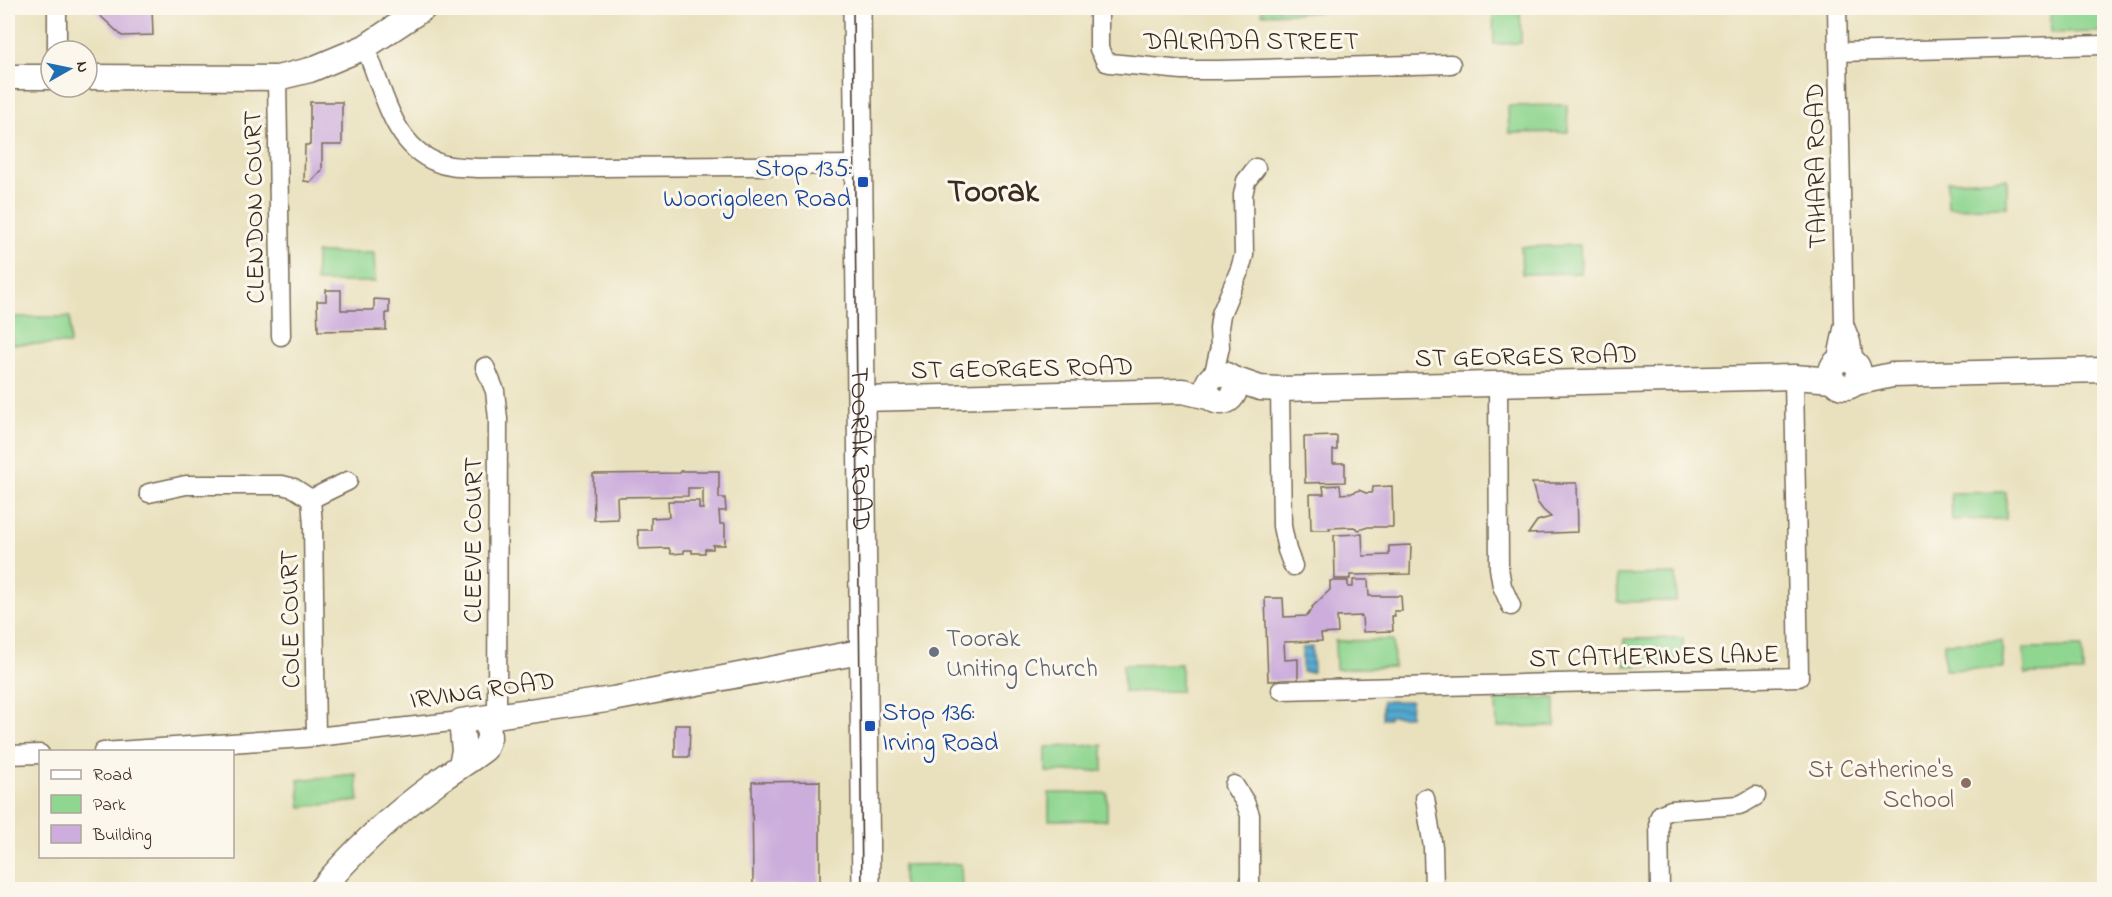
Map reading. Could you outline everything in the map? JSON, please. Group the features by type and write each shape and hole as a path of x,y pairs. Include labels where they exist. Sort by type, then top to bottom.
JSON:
{"main road":[{"name":"TOORAK ROAD","path":"857,8 866,890"}],"street":[{"path":"57,8 57,39"},
{"path":"99,77 277,78 310,70 365,47 424,8"},
{"name":"DALRIADA STREET","path":"1099,8 1099,49 1106,62 1110,63 1182,70 1451,63"},
{"name":"TAHARA ROAD","path":"1837,8 1845,369"},
{"path":"1838,52 2104,45"},
{"path":"365,47 396,125 419,153 437,163 478,168 859,165"},
{"path":"8,77 39,77"},
{"name":"CLENDON COURT","path":"277,78 280,336"},
{"path":"1221,384 1219,328 1221,314 1244,255 1243,195 1246,181 1256,168"},
{"name":"CLEEVE COURT","path":"485,367 495,391 498,419 492,717"},
{"name":"ST GEORGES ROAD","path":"862,399 1183,391 1221,384 1270,388 1794,377 1845,369 1892,375 2104,370"},
{"name":"ST CATHERINES LANE","path":"1281,690 1798,677 1794,377"},
{"path":"1498,384 1499,568 1502,586 1511,606"},
{"path":"1270,388 1282,526 1293,566"},
{"path":"149,493 186,485 282,485 294,488 310,500 348,481"},
{"name":"COLE COURT","path":"310,500 314,525 316,737"},
{"name":"IRVING ROAD","path":"131,750 316,737 492,717 701,684 865,651"},
{"path":"321,890 380,829 419,795 485,749 492,717"},
{"path":"461,721 464,744 461,764"},
{"path":"8,755 39,754"},
{"path":"1234,785 1250,815 1250,890"},
{"path":"1660,890 1657,808 1671,810 1744,803 1756,796"},
{"path":"1425,798 1434,847 1434,890"}],"green space":[{"path":"1262,8 1324,8 1325,12 1262,14"},
{"path":"1493,8 1520,8 1521,43 1494,44"},
{"path":"2050,8 2104,8 2104,32 2051,33"},
{"path":"1567,105 1568,132 1509,133 1508,106"},
{"path":"2007,179 2007,207 1948,208 1947,181"},
{"path":"1580,245 1581,273 1522,274 1521,247"},
{"path":"316,253 374,253 375,282 316,282"},
{"path":"12,317 70,317 70,344 12,344"},
{"path":"2006,492 2006,519 1952,520 1951,493"},
{"path":"1676,574 1676,601 1618,602 1617,575"},
{"path":"1683,638 1683,665 1625,666 1624,639"},
{"path":"1393,640 1394,667 1336,669 1335,641"},
{"path":"2002,641 2003,668 1945,670 1944,643"},
{"path":"2082,647 2083,673 2025,674 2024,648"},
{"path":"1181,664 1181,691 1124,692 1123,665"},
{"path":"1555,698 1555,726 1497,727 1496,699"},
{"path":"1103,745 1103,771 1046,772 1046,747"},
{"path":"356,774 359,801 301,807 298,780"},
{"path":"1049,793 1107,793 1107,820 1049,820"},
{"path":"961,864 962,889 903,889 903,865"}],"water":[{"path":"1312,647 1313,672 1302,672 1302,648"},
{"path":"1382,701 1411,701 1410,716 1389,716 1389,719 1382,719"}],"building":[{"path":"92,8 152,8 153,35 122,36"},
{"path":"310,102 342,102 342,145 322,145 322,170 311,182 304,181 305,145 310,145"},
{"path":"326,290 341,290 341,310 374,310 374,299 389,300 386,330 318,331 317,301 326,301"},
{"path":"1337,436 1337,450 1333,450 1333,463 1345,463 1345,482 1305,483 1304,437"},
{"path":"680,471 719,471 719,498 725,498 726,511 719,511 720,524 725,524 725,545 713,545 713,549 705,549 705,553 692,553 692,550 684,550 684,553 671,554 669,548 639,549 638,530 651,530 651,518 669,517 668,501 699,501 699,509 703,509 703,488 688,488 688,496 617,497 618,519 594,520 593,474 680,473"},
{"path":"1532,483 1577,483 1578,532 1528,534 1537,521 1551,517 1537,502"},
{"path":"1340,485 1341,494 1359,490 1372,493 1373,487 1392,486 1393,527 1311,530 1310,494 1324,494 1323,486"},
{"path":"1362,534 1363,556 1389,555 1389,546 1411,545 1410,574 1350,575 1350,579 1335,579 1334,535"},
{"path":"1353,580 1368,580 1369,596 1401,596 1402,611 1394,611 1395,616 1392,616 1393,631 1363,632 1362,616 1337,617 1338,633 1321,634 1322,641 1284,642 1285,660 1298,659 1298,680 1268,681 1265,598 1283,598 1284,617 1307,616 1312,607 1330,590 1330,581 1348,581 1348,587 1353,587"},
{"path":"675,725 690,725 689,757 675,757"},
{"path":"820,781 820,885 753,886 752,782"}],"tram line":[{"path":"853,8 862,890"}],"place":[{"name":"Stop 135: Woorigoleen Road","path":"863,182"},
{"name":"Toorak Uniting Church","path":"934,652"},
{"name":"Stop 136: Irving Road","path":"870,726"},
{"name":"St Catherine's School","path":"1966,783"}],"district":[{"name":"Toorak","path":"993,190"}]}
